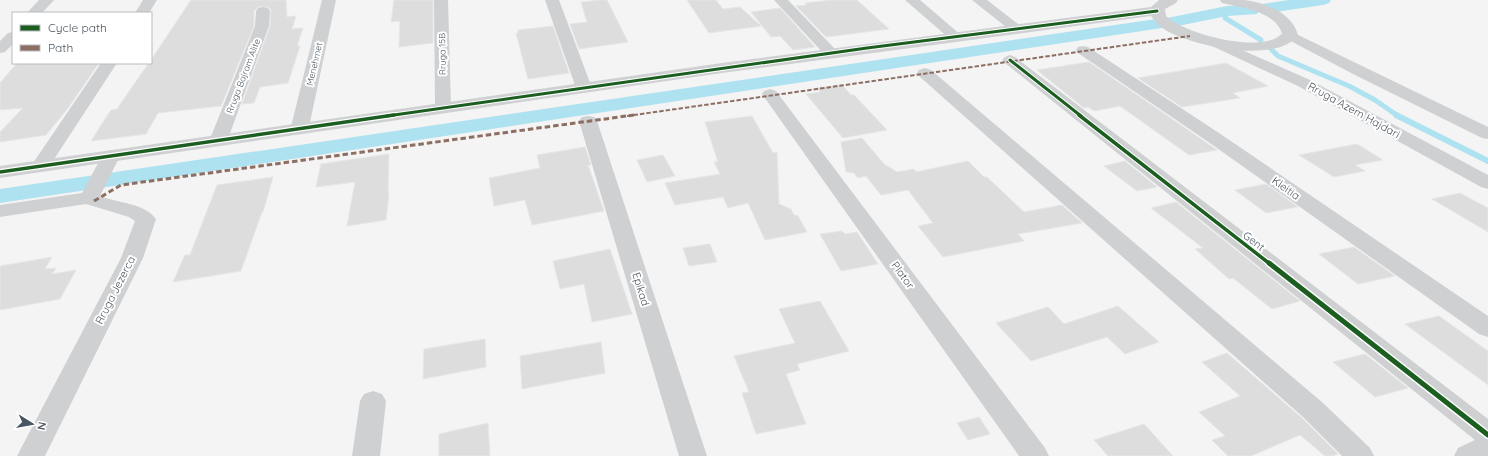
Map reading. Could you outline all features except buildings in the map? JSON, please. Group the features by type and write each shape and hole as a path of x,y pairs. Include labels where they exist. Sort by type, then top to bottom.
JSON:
{"street":[{"path":"35,12 47,0"},
{"path":"143,12 150,0"},
{"name":"Menehmet","path":"300,127 329,0"},
{"name":"Rruga 15B","path":"441,0 443,107"},
{"path":"552,0 584,88"},
{"path":"781,0 830,52"},
{"path":"912,0 955,36"},
{"path":"979,0 1016,28"},
{"path":"1227,0 1252,6 1274,15 1288,25 1290,35 1359,71 1488,134"},
{"path":"0,172 300,127 830,52 1016,28 1162,4"},
{"name":"Rruga Azem Hajdari","path":"1162,4 1158,16 1162,21 1173,28 1190,36 1217,43 1304,83 1488,183"},
{"name":"Rruga Bajram Alite","path":"219,139 262,26 263,11"},
{"name":"Rruga Azem Hajdari","path":"1217,43 1260,46 1280,42 1290,35"},
{"path":"0,50 12,37"},
{"name":"Kleitia","path":"1083,50 1220,142 1488,328"},
{"name":"Gent","path":"1010,60 1488,435"},
{"path":"40,166 108,64"},
{"path":"925,73 1307,405 1360,456"},
{"name":"Plator","path":"770,94 1035,456"},
{"name":"Epikad","path":"588,121 693,456"},
{"path":"0,211 94,187 111,156"},
{"name":"Rruga Jezerca","path":"31,456 132,258 146,219 136,214 94,201 94,187"},
{"path":"366,456 373,401"},
{"path":"1468,456 1488,447"}],"waterway":[{"path":"1268,8 1323,0"},
{"path":"1173,22 1227,11 1251,10"},
{"path":"1227,11 1225,18 1261,40"},
{"path":"0,196 1156,24"},
{"path":"1270,48 1278,56 1349,86 1375,100 1398,116"},
{"path":"1398,116 1488,161"}],"marked path":[{"path":"94,201 121,185 1190,36"}],"cycle path":[{"path":"0,172 722,68 1157,11"},
{"path":"1010,60 1488,435"}]}
